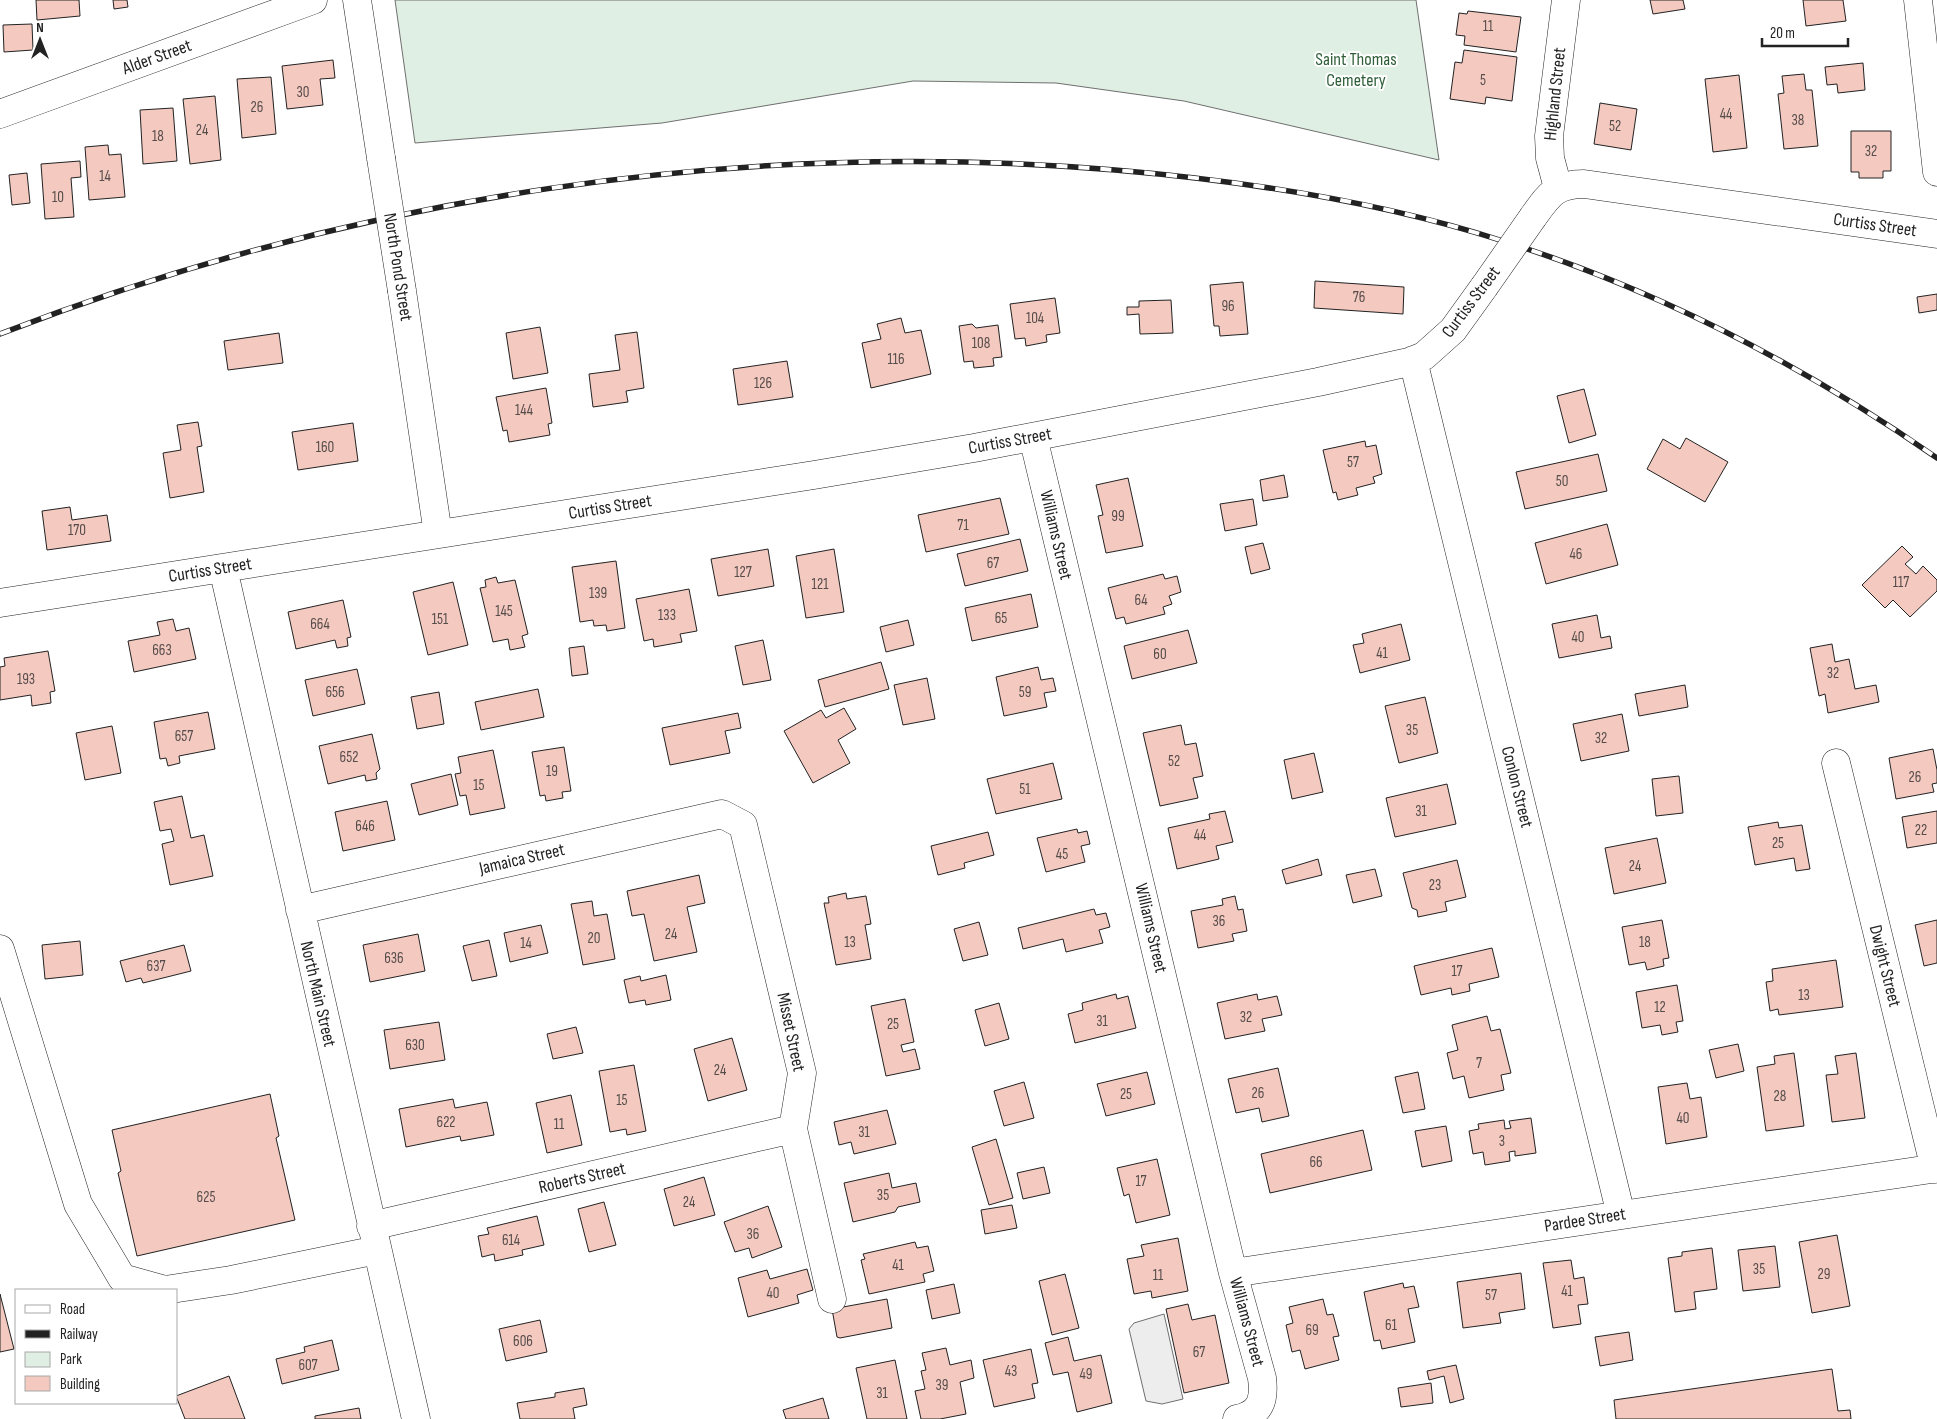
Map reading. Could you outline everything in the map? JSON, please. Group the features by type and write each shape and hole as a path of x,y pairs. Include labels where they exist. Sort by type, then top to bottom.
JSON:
{"street":[{"name":"Alder Street","path":"0,114 314,0"},
{"name":"North Pond Street","path":"358,0 438,534"},
{"name":"Highland Street","path":"1558,188 1550,158 1549,136 1566,0"},
{"path":"1918,0 1937,172"},
{"name":"Curtiss Street","path":"0,603 814,475 1033,437 1318,382 1413,360 1438,344 1453,330 1547,198 1558,188 1584,184 1937,234"},
{"name":"Conlon Street","path":"1413,360 1621,1214"},
{"name":"Williams Street","path":"1033,437 1233,1273 1263,1384 1257,1409 1243,1418"},
{"name":"North Main Street","path":"223,568 416,1419"},
{"name":"Dwight Street","path":"1836,763 1936,1168"},
{"name":"Jamaica Street","path":"300,910 722,814 743,825"},
{"name":"Misset Street","path":"743,825 802,1073 794,1129 832,1299"},
{"name":"Roberts Street","path":"0,949 78,1204 122,1278 161,1289"},
{"name":"Roberts Street","path":"172,1289 231,1280 374,1238 794,1129"},
{"name":"Pardee Street","path":"1233,1273 1936,1168"}],"green space":[{"name":"Saint Thomas Cemetery","path":"395,0 1416,0 1439,160 1184,101 1056,83 913,81 662,123 415,143"}],"shaded area":[{"path":"1164,1314 1183,1399 1162,1404 1146,1401 1129,1329 1134,1323"}],"building":[{"path":"36,0 79,0 80,16 37,20"},
{"path":"113,0 127,0 128,7 114,9"},
{"path":"1650,0 1683,0 1685,9 1653,14"},
{"path":"1803,0 1843,0 1846,21 1806,26"},
{"path":"1468,11 1521,17 1516,52 1464,45 1465,36 1456,35 1459,13 1467,14"},
{"path":"32,24 33,50 4,52 3,25"},
{"path":"1464,50 1517,57 1512,101 1486,97 1485,104 1450,99 1455,62 1462,63"},
{"path":"333,60 335,78 320,79 323,105 287,109 282,66"},
{"path":"1863,63 1865,90 1838,93 1837,84 1827,85 1825,67"},
{"path":"1804,74 1806,90 1812,90 1818,146 1784,149 1778,94 1784,93 1782,76"},
{"path":"1739,75 1747,148 1713,152 1705,79"},
{"path":"271,77 276,134 242,138 237,79"},
{"path":"215,96 221,160 190,164 183,99"},
{"path":"1600,103 1637,109 1631,150 1594,144"},
{"path":"173,108 177,161 143,164 140,110"},
{"path":"1851,131 1891,131 1891,171 1883,171 1883,178 1859,178 1859,172 1851,172"},
{"path":"108,145 109,155 121,154 125,197 89,200 85,147"},
{"path":"80,161 81,177 71,178 74,217 45,219 41,164"},
{"path":"27,173 30,203 12,205 9,175"},
{"path":"1315,281 1404,287 1403,314 1314,308"},
{"path":"1243,282 1248,334 1220,336 1219,326 1214,326 1210,285"},
{"path":"1937,294 1937,310 1919,313 1917,297"},
{"path":"1055,298 1060,333 1046,335 1047,342 1026,346 1025,338 1015,339 1010,304"},
{"path":"1171,300 1173,333 1140,334 1139,314 1127,315 1127,307 1139,307 1139,301"},
{"path":"901,318 905,333 921,330 931,374 871,388 862,343 881,339 877,324"},
{"path":"972,324 976,328 998,325 1002,357 993,358 994,366 974,368 973,361 964,362 959,326"},
{"path":"540,327 548,373 513,379 506,333"},
{"path":"637,332 644,388 626,391 628,402 593,407 589,374 620,370 615,335"},
{"path":"279,333 283,363 228,370 224,341"},
{"path":"787,361 793,397 738,405 733,369"},
{"path":"546,388 552,423 548,424 550,435 509,442 507,430 503,431 496,397"},
{"path":"1584,389 1596,435 1569,443 1557,396"},
{"path":"198,422 202,446 197,447 204,492 170,498 163,453 181,450 177,425"},
{"path":"353,423 358,461 298,470 292,432"},
{"path":"1686,438 1728,462 1705,502 1647,469 1663,439 1680,449"},
{"path":"1365,441 1366,447 1376,445 1382,474 1373,477 1375,483 1356,488 1358,495 1338,500 1336,492 1333,493 1323,450"},
{"path":"1598,454 1607,491 1525,509 1516,472"},
{"path":"1284,475 1288,497 1263,501 1260,480"},
{"path":"1128,478 1143,546 1106,553 1098,516 1103,515 1096,485"},
{"path":"1000,498 1009,534 926,552 918,515"},
{"path":"1253,499 1257,525 1225,531 1220,504"},
{"path":"70,507 72,520 107,515 111,541 47,550 42,511"},
{"path":"1607,524 1618,565 1546,584 1535,543"},
{"path":"1020,539 1028,571 965,586 957,554"},
{"path":"1263,543 1270,569 1251,574 1245,547"},
{"path":"1902,546 1913,557 1905,564 1916,574 1923,566 1937,580 1937,591 1910,617 1893,600 1885,608 1862,585"},
{"path":"768,549 774,586 718,596 711,559"},
{"path":"834,549 844,612 806,618 796,556"},
{"path":"616,561 625,628 607,631 606,625 594,626 593,620 580,622 572,567"},
{"path":"1163,574 1165,579 1177,576 1181,592 1169,596 1172,604 1163,607 1165,614 1126,624 1124,617 1116,619 1108,588"},
{"path":"496,577 498,583 515,580 528,634 522,636 525,647 510,650 508,639 493,642 480,588 486,587 485,580"},
{"path":"453,582 468,645 428,655 413,592"},
{"path":"689,589 697,631 680,634 682,642 654,647 653,639 644,641 636,599"},
{"path":"1031,594 1038,627 972,641 965,608"},
{"path":"343,600 351,637 347,638 348,646 337,648 335,640 296,649 288,612"},
{"path":"1597,615 1601,638 1610,636 1612,648 1559,658 1552,624"},
{"path":"173,619 176,631 189,628 196,659 134,672 128,641 160,635 157,622"},
{"path":"908,620 914,645 886,652 880,627"},
{"path":"1401,624 1410,660 1360,673 1353,645 1364,643 1362,634"},
{"path":"1188,630 1197,663 1132,679 1124,646"},
{"path":"763,640 771,680 743,685 735,646"},
{"path":"1832,644 1835,662 1849,659 1855,689 1876,685 1879,702 1828,713 1825,694 1819,696 1810,648"},
{"path":"584,646 588,674 572,676 569,648"},
{"path":"48,651 55,691 50,692 51,703 32,706 31,695 0,700 0,667 5,666 4,658"},
{"path":"881,662 889,689 825,707 818,680"},
{"path":"1038,667 1041,680 1053,678 1056,691 1044,693 1047,707 1004,716 996,677"},
{"path":"357,669 365,704 313,716 305,680"},
{"path":"927,678 935,719 903,725 894,685"},
{"path":"1685,685 1688,707 1639,716 1635,694"},
{"path":"538,689 544,717 481,730 475,702"},
{"path":"439,692 444,724 417,729 411,697"},
{"path":"1425,697 1438,753 1399,763 1385,706"},
{"path":"844,708 856,729 838,740 850,763 813,783 784,731 821,710 826,718"},
{"path":"208,712 215,749 179,756 180,763 168,766 166,758 160,759 154,722"},
{"path":"738,713 741,728 725,731 730,753 670,765 662,728"},
{"path":"1622,714 1629,751 1581,761 1573,724"},
{"path":"1181,725 1185,745 1196,743 1203,776 1193,778 1198,798 1160,806 1143,733"},
{"path":"112,726 121,773 85,780 76,733"},
{"path":"372,734 380,769 376,773 377,779 366,781 365,775 328,784 319,746"},
{"path":"564,747 571,791 562,792 563,798 546,801 545,795 540,796 532,752"},
{"path":"1933,749 1937,770 1937,783 1932,784 1934,792 1896,799 1889,758"},
{"path":"493,750 505,808 470,815 466,795 460,796 455,774 461,773 458,757"},
{"path":"1314,753 1323,792 1292,799 1284,760"},
{"path":"1053,763 1062,799 996,814 987,779"},
{"path":"451,774 458,805 419,815 411,784"},
{"path":"1679,776 1683,813 1656,816 1652,779"},
{"path":"1447,784 1456,824 1395,837 1386,798"},
{"path":"182,796 191,838 204,835 213,876 170,885 162,844 174,841 171,829 160,831 154,802"},
{"path":"387,801 395,840 343,851 335,812"},
{"path":"1225,811 1233,842 1216,846 1219,859 1177,869 1168,828 1210,819 1209,814"},
{"path":"1937,811 1937,843 1907,848 1902,817"},
{"path":"1778,822 1779,828 1802,825 1810,869 1796,871 1794,858 1755,865 1748,827"},
{"path":"1077,829 1078,833 1087,831 1090,844 1081,846 1085,862 1046,872 1037,838"},
{"path":"988,832 994,855 964,863 965,868 938,875 931,846"},
{"path":"1657,838 1666,883 1614,894 1605,848"},
{"path":"1318,859 1322,875 1286,884 1282,870"},
{"path":"1457,860 1466,897 1445,902 1447,911 1418,917 1417,910 1412,908 1403,873"},
{"path":"1375,869 1382,896 1353,903 1346,875"},
{"path":"699,875 705,903 687,907 697,952 654,961 644,914 632,916 627,891"},
{"path":"846,893 847,899 866,896 871,924 865,925 871,959 836,965 824,903 829,903 828,897"},
{"path":"1235,896 1238,910 1243,909 1247,931 1232,934 1234,941 1198,948 1191,911 1223,905 1222,899"},
{"path":"592,901 594,916 607,914 615,959 583,965 571,904"},
{"path":"1094,909 1096,915 1106,913 1110,927 1099,930 1103,943 1066,952 1063,939 1023,949 1018,928"},
{"path":"1662,920 1669,958 1663,959 1664,966 1647,970 1645,962 1629,965 1622,927"},
{"path":"1937,920 1937,963 1924,966 1915,925"},
{"path":"979,922 988,955 963,961 954,929"},
{"path":"541,925 548,953 510,962 504,933"},
{"path":"418,934 425,971 370,982 363,945"},
{"path":"489,940 497,976 472,981 463,946"},
{"path":"80,941 83,975 45,979 42,945"},
{"path":"184,945 191,971 143,983 141,978 126,982 120,961"},
{"path":"1492,948 1499,977 1469,984 1470,991 1452,995 1451,988 1421,995 1414,966"},
{"path":"1836,960 1843,1007 1779,1015 1778,1009 1770,1011 1766,982 1773,981 1772,969"},
{"path":"666,975 671,1000 646,1005 645,1000 629,1003 624,980 640,976 641,981"},
{"path":"1677,985 1683,1021 1676,1022 1678,1032 1662,1035 1660,1025 1642,1028 1636,992"},
{"path":"1116,994 1117,999 1128,996 1136,1028 1075,1043 1068,1014 1083,1010 1082,1003"},
{"path":"1257,994 1258,1000 1277,996 1282,1015 1262,1019 1265,1031 1225,1039 1217,1003"},
{"path":"905,999 914,1042 901,1045 903,1052 915,1049 920,1069 886,1076 871,1006"},
{"path":"999,1003 1009,1039 985,1046 975,1010"},
{"path":"1487,1016 1491,1031 1500,1029 1511,1073 1501,1075 1504,1090 1469,1098 1464,1076 1453,1079 1447,1053 1458,1050 1452,1025"},
{"path":"439,1022 445,1060 390,1069 384,1030"},
{"path":"576,1027 583,1053 553,1059 547,1034"},
{"path":"732,1038 747,1090 708,1101 694,1049"},
{"path":"1738,1044 1744,1071 1716,1078 1709,1050"},
{"path":"1794,1053 1804,1126 1766,1131 1757,1067 1775,1064 1774,1056"},
{"path":"1856,1053 1865,1118 1832,1122 1826,1075 1838,1074 1835,1056"},
{"path":"634,1065 646,1131 627,1135 626,1129 610,1132 599,1071"},
{"path":"1278,1068 1289,1116 1262,1122 1259,1108 1236,1113 1228,1079"},
{"path":"1147,1072 1155,1104 1106,1116 1097,1084"},
{"path":"1418,1072 1425,1109 1403,1113 1395,1077"},
{"path":"1024,1082 1034,1118 1004,1126 994,1091"},
{"path":"1687,1083 1690,1099 1701,1097 1707,1137 1666,1144 1658,1087"},
{"path":"270,1094 279,1136 276,1138 295,1220 137,1256 118,1173 121,1171 112,1130"},
{"path":"571,1095 582,1145 547,1153 536,1103"},
{"path":"453,1099 455,1108 487,1102 494,1135 461,1141 460,1136 406,1147 399,1109"},
{"path":"887,1110 896,1144 854,1154 851,1142 839,1145 834,1122"},
{"path":"1531,1118 1536,1153 1515,1156 1515,1151 1509,1152 1510,1161 1485,1165 1483,1152 1473,1154 1469,1131 1479,1129 1478,1124 1504,1120 1505,1129 1511,1128 1509,1121"},
{"path":"1446,1126 1452,1161 1422,1167 1415,1131"},
{"path":"1363,1130 1372,1170 1270,1193 1261,1154"},
{"path":"996,1139 1013,1198 989,1205 972,1147"},
{"path":"1157,1159 1170,1215 1136,1223 1129,1194 1124,1196 1117,1168"},
{"path":"1044,1167 1050,1193 1023,1199 1017,1173"},
{"path":"889,1173 892,1188 916,1183 920,1202 898,1207 895,1212 853,1222 844,1183"},
{"path":"704,1177 715,1215 674,1226 664,1189"},
{"path":"604,1202 616,1245 589,1252 578,1209"},
{"path":"1012,1205 1017,1228 985,1234 981,1210"},
{"path":"768,1206 782,1247 752,1258 749,1248 735,1252 724,1222"},
{"path":"537,1216 544,1245 522,1250 523,1255 495,1261 494,1254 482,1257 478,1236 489,1234 487,1228"},
{"path":"1837,1235 1850,1306 1812,1313 1799,1242"},
{"path":"1178,1238 1188,1291 1152,1298 1151,1291 1134,1294 1127,1259 1144,1256 1141,1245"},
{"path":"915,1242 917,1248 928,1246 934,1271 923,1274 925,1282 869,1294 861,1260 865,1259 863,1254"},
{"path":"1775,1246 1780,1287 1743,1291 1738,1250"},
{"path":"1712,1248 1717,1289 1694,1292 1696,1309 1675,1312 1668,1258 1682,1256 1682,1252"},
{"path":"1571,1260 1574,1279 1584,1277 1588,1304 1578,1305 1581,1324 1553,1328 1543,1263"},
{"path":"807,1269 813,1290 797,1295 799,1303 748,1317 738,1278 767,1270 770,1279"},
{"path":"1521,1273 1525,1309 1499,1313 1501,1323 1463,1328 1457,1282"},
{"path":"1065,1274 1079,1328 1052,1335 1039,1281"},
{"path":"1403,1283 1404,1288 1414,1286 1419,1307 1408,1309 1415,1342 1382,1349 1380,1340 1374,1341 1364,1292"},
{"path":"954,1284 960,1313 932,1319 926,1290"},
{"path":"0,1294 14,1349 0,1352"},
{"path":"887,1299 892,1328 837,1337 832,1309"},
{"path":"1323,1299 1327,1315 1333,1314 1339,1336 1333,1337 1339,1360 1305,1369 1300,1350 1292,1352 1286,1325 1293,1323 1289,1307"},
{"path":"1188,1304 1192,1320 1215,1315 1229,1383 1184,1393 1166,1309"},
{"path":"540,1320 547,1352 506,1361 499,1329"},
{"path":"1629,1332 1633,1360 1600,1366 1595,1337"},
{"path":"1068,1337 1074,1361 1101,1355 1112,1403 1077,1412 1068,1372 1053,1375 1045,1343"},
{"path":"332,1340 339,1370 282,1384 276,1359 305,1352 304,1347"},
{"path":"946,1348 950,1365 971,1360 974,1378 960,1382 966,1414 940,1419 921,1419 915,1391 925,1389 921,1371 926,1370 922,1353"},
{"path":"1031,1349 1038,1383 1032,1384 1035,1398 994,1407 983,1360"},
{"path":"895,1360 907,1419 867,1419 856,1368"},
{"path":"1456,1365 1464,1399 1450,1403 1444,1376 1429,1380 1427,1371"},
{"path":"1832,1369 1838,1411 1850,1410 1851,1419 1616,1419 1614,1400"},
{"path":"229,1376 245,1419 185,1419 178,1401 178,1395"},
{"path":"1431,1383 1433,1403 1401,1407 1398,1388"},
{"path":"584,1388 587,1405 573,1408 575,1419 520,1419 517,1403 555,1397 555,1393"},
{"path":"823,1398 829,1419 786,1419 783,1410"},
{"path":"359,1408 361,1419 315,1419 315,1416"}],"railway":[{"path":"0,334 134,286 270,246 408,213 548,189 689,172 831,163 973,162 1115,170 1213,180 1360,204 1456,227 1561,261 1618,283 1728,333 1835,392 1937,458"}]}
